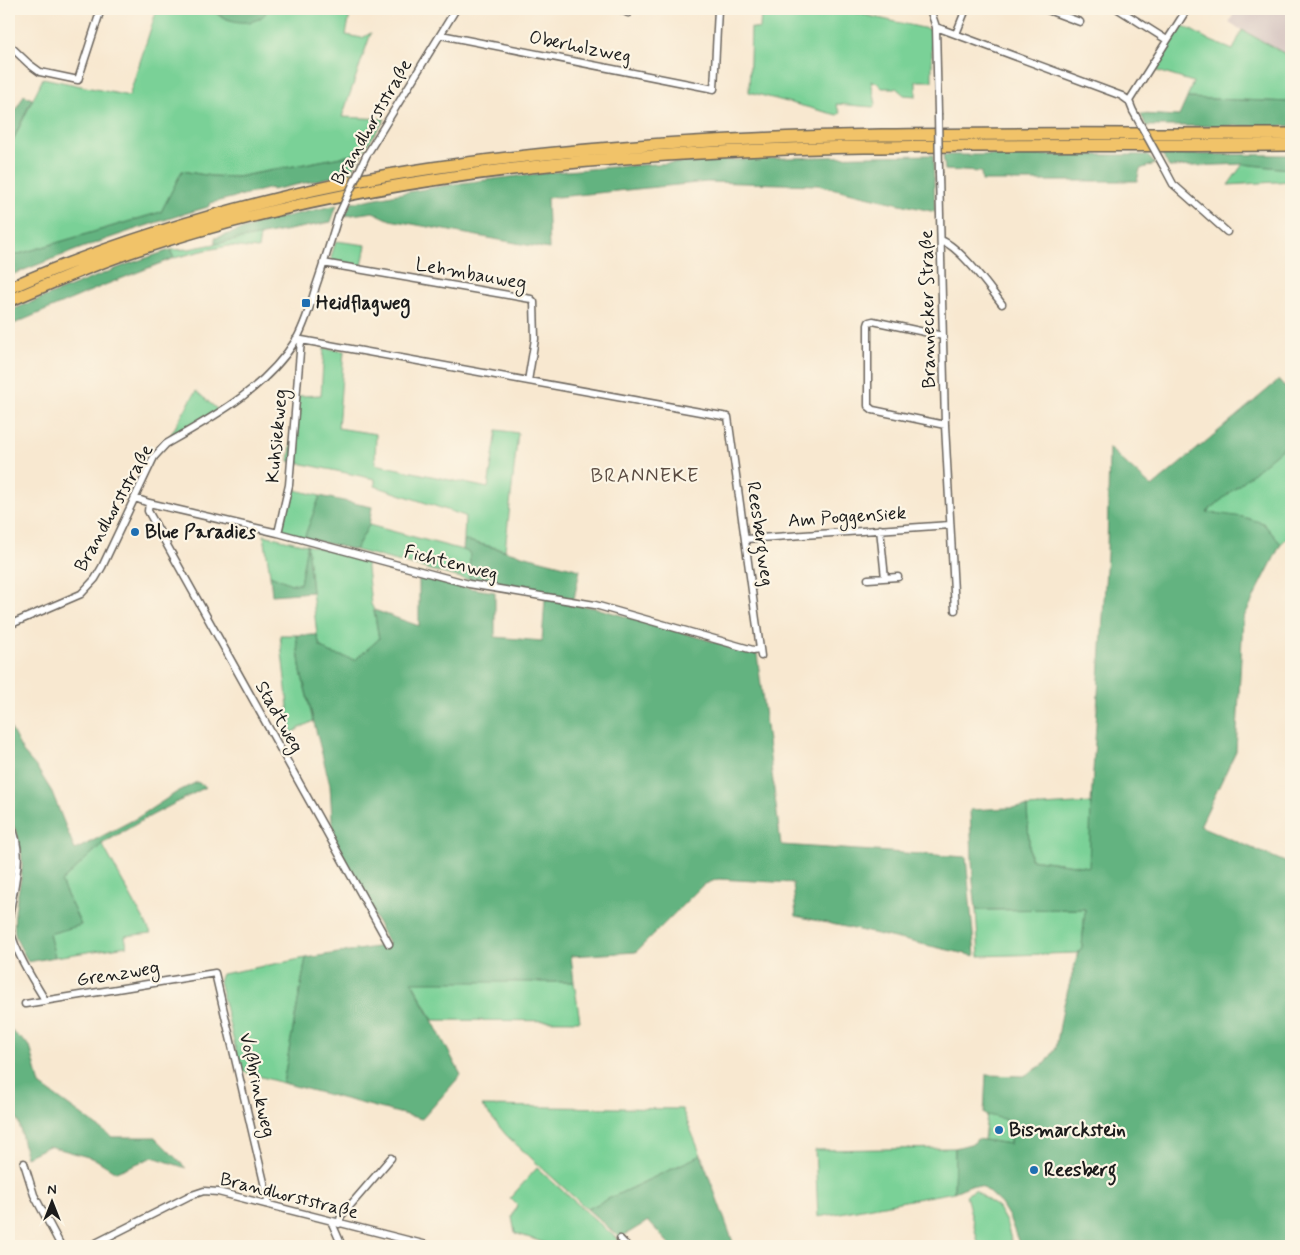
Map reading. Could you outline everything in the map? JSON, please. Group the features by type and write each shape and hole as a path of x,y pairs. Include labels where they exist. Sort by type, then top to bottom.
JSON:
{"highway":[{"path":"9,288 60,266 123,243 208,216 338,185 480,161 570,151 673,143 787,138 913,134 1291,134"},
{"path":"9,300 135,250 234,221 317,201 481,172 618,158 787,149 1291,145"}],"street":[{"path":"9,45 40,72 78,80 101,9"},
{"name":"Brandhorststraße","path":"9,625 81,594 95,579 154,457 160,450 166,444 224,411 246,394 271,372 299,340 338,217 366,156 456,9"},
{"path":"620,9 628,13"},
{"name":"Oberholzweg","path":"441,34 714,90 718,9"},
{"name":"Brannecker Straße","path":"930,9 936,27 945,425 955,610"},
{"path":"956,34 966,9"},
{"path":"1045,9 1055,10 1080,22"},
{"path":"1118,9 1167,40"},
{"path":"1129,100 1134,95 1187,9"},
{"path":"936,27 1129,100 1133,111 1173,184 1227,232"},
{"path":"941,240 948,243 975,271 1002,304"},
{"name":"Lehmbauweg","path":"323,264 531,299 534,302 535,338 528,381"},
{"path":"943,336 873,321 870,322 868,326 868,406 873,410 945,425"},
{"path":"299,340 528,381"},
{"name":"Kuhsiekweg","path":"278,533 289,485 299,340"},
{"name":"Reesbergweg","path":"528,381 728,417 761,652"},
{"name":"Fichtenweg","path":"135,498 149,503 278,533 470,584 596,605 761,652"},
{"name":"Stadtweg","path":"149,503 148,511 389,944"},
{"name":"Am Poggensiek","path":"746,539 950,525"},
{"path":"880,529 885,578"},
{"path":"868,579 898,577"},
{"path":"9,820 16,840 19,860 9,917"},
{"path":"9,927 23,963 45,1000"},
{"name":"Grenzweg","path":"25,1004 215,973"},
{"name":"Voßbrinkweg","path":"215,973 269,1204"},
{"path":"339,1224 341,1216 391,1158"},
{"path":"24,1163 34,1195 60,1246"},
{"name":"Brandhorststraße","path":"90,1246 101,1244 189,1196 204,1191 218,1192 269,1204 339,1224 431,1246"},
{"path":"331,1221 342,1246"},
{"path":"620,1239 628,1246"}],"shaded area":[{"path":"1236,9 1291,9 1291,57 1229,23"}],"green space":[{"path":"157,9 211,9 221,17 230,20 266,13 264,9 351,9 346,35 362,38 371,33 342,117 385,119 362,153 237,177 211,176 182,171 161,212 9,257 9,149 43,78 129,96"},
{"path":"211,9 264,9 266,13 253,21 238,22 217,14"},
{"path":"752,9 847,9 847,11 932,30 932,81 916,81 916,96 904,95 896,88 882,88 876,82 871,81 876,104 873,107 836,104 840,113 837,115 749,92 751,28 760,29 761,11"},
{"path":"1182,25 1211,41 1233,50 1242,30 1291,57 1291,102 1187,98 1193,82 1154,70"},
{"path":"24,95 32,99 9,149 9,117 12,117"},
{"path":"1187,98 1291,102 1291,126 1146,126 1141,114 1179,116"},
{"path":"362,153 351,173 272,190 271,188 211,203 208,207 107,239 9,276 9,257 161,212 182,171 211,176 237,177"},
{"path":"1162,154 1291,155 1288,169 1243,164 1169,167"},
{"path":"933,155 935,212 818,185 707,182 547,198 549,249 390,220 373,212 345,216 351,203 446,185 535,174 705,161"},
{"path":"943,155 1147,155 1155,164 1140,169 1137,181 982,181 981,172 945,170"},
{"path":"1291,158 1291,181 1228,185 1243,164 1288,169"},
{"path":"337,205 331,222 215,244 215,238 257,223"},
{"path":"260,235 258,249 229,246 174,258 170,250 189,249"},
{"path":"336,241 366,245 362,266 333,261 331,257"},
{"path":"170,250 174,258 9,326 9,311 128,264"},
{"path":"324,348 344,351 338,428 376,434 375,464 488,488 497,430 518,433 505,550 464,540 465,516 375,486 375,479 289,461 298,396 321,395"},
{"path":"1279,380 1291,394 1291,441 1207,512 1243,517 1263,523 1281,544 1243,619 1236,751 1200,826 1285,862 1291,870 1291,1246 1020,1246 1009,1217 1001,1204 983,1187 971,1185 954,1192 955,1148 974,1143 977,1139 1010,1144 1011,1121 984,1114 986,1075 1024,1076 1046,1063 1056,1048 1063,1008 1078,953 1082,947 1085,909 976,910 970,810 1027,807 1030,859 1089,867 1091,803 1107,554 1109,448 1152,487"},
{"path":"196,391 218,410 170,436"},
{"path":"1291,441 1291,534 1281,544 1263,523 1207,512"},
{"path":"292,489 320,496 304,538 282,530"},
{"path":"320,496 372,507 369,525 355,550 304,538"},
{"path":"369,525 470,552 469,580 355,550"},
{"path":"264,535 366,559 371,604 374,610 379,639 355,660 330,653 320,646 317,635 307,547 300,584 291,584 270,575"},
{"path":"464,540 580,570 574,599 469,580 470,553 463,550"},
{"path":"307,544 312,592 272,595 270,575 291,584 300,584"},
{"path":"419,574 469,588 495,592 495,637 542,641 545,599 596,608 757,654 781,845 966,857 975,956 796,916 793,883 718,879 703,885 636,952 571,956 574,982 412,982 461,1075 422,1119 283,1083 306,958 389,945 333,835 330,785 301,672 296,635 317,635 320,646 330,653 355,660 379,639 374,610 419,626"},
{"path":"280,635 296,635 301,672 313,721 291,733"},
{"path":"9,725 23,752 37,768 52,792 75,850 137,818 177,792 197,782 206,787 102,844 61,882 81,925 49,934 55,957 28,962 15,934 14,926 22,855 15,828 9,816"},
{"path":"1091,803 1090,867 1030,859 1027,807"},
{"path":"102,844 151,933 125,936 127,946 55,957 49,934 81,925 61,882"},
{"path":"1085,909 1082,947 1078,953 979,956 976,910"},
{"path":"306,958 283,1083 241,1071 219,981 222,974"},
{"path":"412,981 574,982 580,1021 433,1020"},
{"path":"9,1029 30,1046 40,1085 112,1137 155,1137 186,1168 153,1157 116,1172 95,1159 49,1146 26,1157 19,1123 9,1103"},
{"path":"482,1106 682,1109 701,1155 587,1209 507,1136"},
{"path":"987,1114 1011,1121 1010,1144 984,1140"},
{"path":"955,1148 954,1192 818,1217 815,1150"},
{"path":"701,1155 734,1245 671,1246 648,1221 620,1238 587,1209"},
{"path":"537,1168 625,1246 543,1246 545,1243 515,1233 512,1217 517,1205 510,1198"},
{"path":"975,1190 998,1208 1006,1222 1013,1246 979,1246 966,1195"}],"waterway":[{"path":"9,12 12,9"}],"place":[{"name":"Heidflagweg","path":"306,303"},
{"name":"Blue Paradies","path":"135,532"},
{"name":"Bismarckstein","path":"999,1130"},
{"name":"Reesberg","path":"1034,1170"}],"district":[{"name":"BRANNEKE","path":"645,476"}]}
